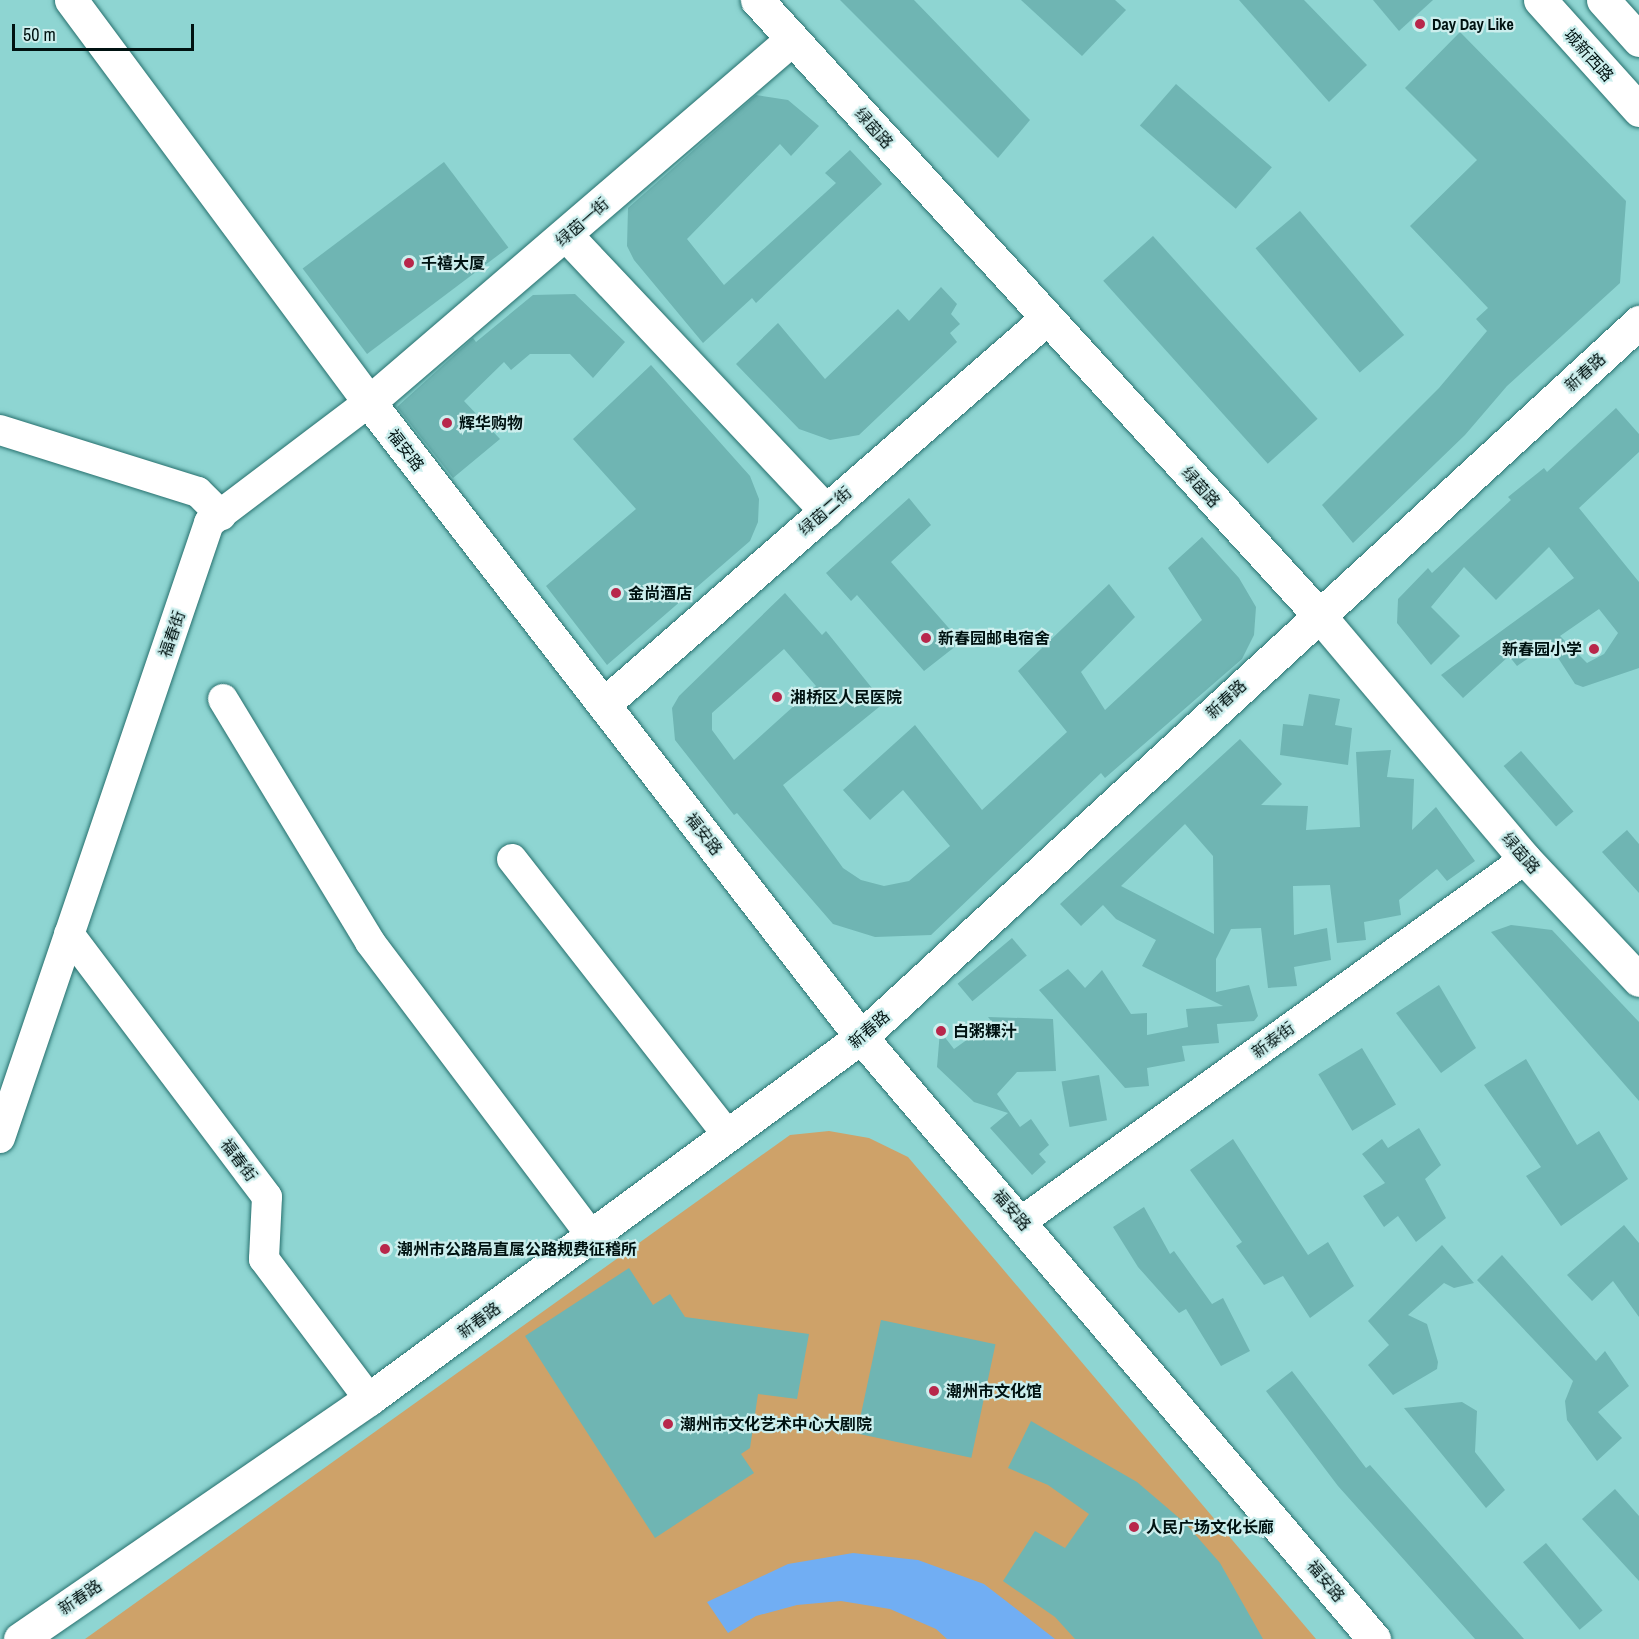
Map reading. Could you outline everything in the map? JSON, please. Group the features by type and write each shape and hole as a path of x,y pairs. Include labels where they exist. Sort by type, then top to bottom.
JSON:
{"street":[{"name":"福安路","path":"71,0 369,402 861,1037 1022,1221 1374,1639"},
{"name":"绿茵路","path":"757,0 1318,614 1525,858 1639,980"},
{"name":"城新西路","path":"1540,0 1639,110"},
{"path":"1603,0 1639,40"},
{"name":"绿茵一街","path":"369,402 567,236 792,39"},
{"path":"567,236 826,511"},
{"name":"绿茵二街","path":"604,704 1047,318"},
{"name":"新春路","path":"20,1639 369,1399 861,1037 1318,614 1639,322"},
{"name":"福春街","path":"0,1138 209,523 369,402"},
{"path":"0,430 198,492 221,515"},
{"path":"223,699 370,942 592,1237"},
{"name":"新泰街","path":"1022,1221 1525,858"},
{"path":"512,859 729,1135"},
{"name":"福春街","path":"69,934 267,1197 264,1259 369,1399"}],"shaded area":[{"path":"829,1131 869,1138 908,1157 1316,1639 85,1639 790,1135"}],"water":[{"path":"853,1553 918,1560 984,1584 1055,1639 947,1639 936,1629 890,1609 841,1601 797,1605 756,1616 728,1633 707,1602 788,1564"}],"building":[{"path":"840,0 914,0 1030,120 998,158"},
{"path":"1021,0 1115,0 1126,10 1082,56"},
{"path":"1239,0 1304,0 1367,65 1329,102"},
{"path":"1373,0 1433,0 1399,31"},
{"path":"1460,32 1626,201 1620,283 1507,386 1465,435 1353,543 1322,505 1439,388 1487,331 1476,319 1488,308 1410,226 1477,160 1405,88"},
{"path":"1176,84 1272,167 1236,209 1140,126"},
{"path":"756,95 788,100 819,126 791,156 780,144 687,239 724,285 836,183 825,173 850,150 882,184 756,303 752,298 703,343 634,260 627,246 628,208"},
{"name":"千禧大厦","path":"444,162 508,247 367,354 303,269"},
{"path":"1300,211 1404,335 1360,372 1256,248"},
{"path":"1153,236 1318,419 1268,464 1103,281"},
{"path":"941,287 957,304 951,314 960,324 950,333 957,342 859,435 830,440 799,429 736,364 778,323 825,379 898,309 909,321"},
{"path":"575,294 625,342 593,378 570,354 530,354 511,370 504,362 464,401 500,439 453,478 397,407 473,338 476,342 533,295"},
{"path":"651,365 750,476 759,499 758,522 750,541 607,665 546,586 636,509 573,439"},
{"path":"1616,408 1639,434 1639,452 1579,508 1639,582 1639,668 1583,687 1575,684 1549,644 1517,666 1509,656 1463,698 1441,675 1574,578 1549,547 1496,600 1464,567 1431,607 1460,636 1431,665 1397,623 1398,599 1428,568 1432,573 1511,500 1508,497 1544,468 1547,472","holes":["1599,609 1618,633 1604,654 1587,663 1560,636"]},
{"path":"909,498 931,525 891,562 961,642 924,671 857,595 851,601 826,573"},
{"path":"1202,537 1239,578 1256,607 1254,635 1242,659 1105,778 1101,773 931,935 875,937 833,924 737,813 734,815 675,740 672,708 679,696 785,593 822,635 826,631 884,703 783,785 843,868 861,880 884,886 909,881 950,846 903,790 870,820 843,790 915,725 982,810 1067,732 1018,671 1109,584 1135,617 1081,672 1105,710 1202,620 1168,568","holes":["784,649 816,686 734,760 712,730 712,713"]},
{"path":"1309,694 1340,699 1335,725 1352,728 1348,765 1280,755 1283,724 1303,726"},
{"path":"1240,739 1282,784 1261,805 1308,806 1306,830 1360,827 1356,752 1391,750 1387,777 1414,779 1412,830 1436,807 1475,861 1447,881 1437,869 1399,900 1401,915 1364,922 1366,940 1337,943 1330,885 1293,886 1294,935 1327,928 1331,960 1294,967 1297,986 1268,988 1261,928 1231,929 1216,959 1216,992 1249,985 1258,1016 1254,1021 1217,1024 1219,1043 1182,1046 1185,1061 1147,1068 1149,1086 1125,1088 1039,990 1068,969 1085,988 1102,970 1131,1014 1147,1013 1147,1035 1188,1027 1186,1009 1223,1006 1142,966 1156,940 1116,919 1103,905 1081,926 1060,904","holes":["1185,824 1213,856 1214,934 1121,886"]},
{"path":"1521,751 1573,811 1556,826 1504,766"},
{"path":"1627,830 1639,844 1639,893 1602,852"},
{"path":"1511,925 1552,930 1639,1022 1639,1101 1491,932"},
{"path":"1012,938 1027,956 972,1001 958,984"},
{"path":"1439,985 1476,1048 1441,1073 1396,1013"},
{"path":"988,1017 1053,1019 1056,1071 1017,1072 997,1094 1020,1127 1031,1119 1049,1145 1039,1154 1046,1162 1032,1175 990,1128 1008,1113 974,1102 937,1067 940,1031 954,1049 992,1022"},
{"path":"1362,1048 1396,1105 1352,1131 1318,1074"},
{"path":"1526,1059 1577,1145 1599,1131 1628,1179 1561,1226 1526,1176 1541,1167 1484,1085"},
{"path":"1099,1075 1107,1120 1070,1127 1062,1082"},
{"path":"1419,1128 1441,1165 1425,1179 1446,1218 1416,1242 1398,1216 1384,1227 1363,1196 1385,1183 1362,1154 1382,1139 1388,1148"},
{"path":"1233,1139 1308,1255 1328,1242 1354,1286 1310,1318 1283,1276 1264,1285 1236,1246 1242,1242 1190,1170"},
{"path":"1144,1207 1170,1254 1174,1251 1212,1304 1223,1298 1250,1351 1221,1366 1186,1309 1179,1313 1138,1267 1113,1227"},
{"path":"1624,1225 1639,1243 1639,1317 1613,1281 1592,1301 1567,1275"},
{"path":"1442,1245 1474,1283 1454,1288 1444,1283 1408,1315 1427,1324 1438,1362 1437,1369 1393,1395 1368,1365 1389,1345 1368,1321"},
{"path":"1502,1255 1596,1361 1605,1351 1629,1386 1598,1412 1622,1438 1597,1461 1567,1420 1565,1401 1573,1381 1477,1280"},
{"name":"潮州市文化艺术中心大剧院","path":"629,1268 653,1305 670,1294 685,1317 809,1334 797,1399 758,1394 750,1448 741,1454 754,1473 655,1538 525,1336"},
{"path":"881,1320 995,1344 971,1458 857,1433"},
{"path":"1292,1371 1366,1468 1370,1465 1524,1639 1475,1639 1338,1486 1266,1391"},
{"path":"1462,1402 1477,1411 1475,1452 1505,1490 1486,1508 1404,1408"},
{"name":"人民广场文化长廊","path":"1031,1421 1137,1482 1185,1523 1220,1563 1263,1639 1075,1639 1055,1617 1003,1581 1035,1531 1065,1548 1089,1514 1048,1485 1008,1468"},
{"path":"1615,1489 1639,1516 1639,1581 1582,1519"},
{"path":"1546,1543 1603,1610 1580,1630 1523,1562"}],"place":[{"name":"Day Day Like","path":"1420,24"},
{"name":"千禧大厦","path":"409,263"},
{"name":"辉华购物","path":"447,423"},
{"name":"金尚酒店","path":"616,593"},
{"name":"新春园邮电宿舍","path":"926,638"},
{"name":"新春园小学","path":"1594,649"},
{"name":"湘桥区人民医院","path":"777,697"},
{"name":"白粥粿汁","path":"941,1031"},
{"name":"潮州市公路局直属公路规费征稽所","path":"385,1249"},
{"name":"潮州市文化馆","path":"934,1391"},
{"name":"潮州市文化艺术中心大剧院","path":"668,1424"},
{"name":"人民广场文化长廊","path":"1134,1527"}]}
